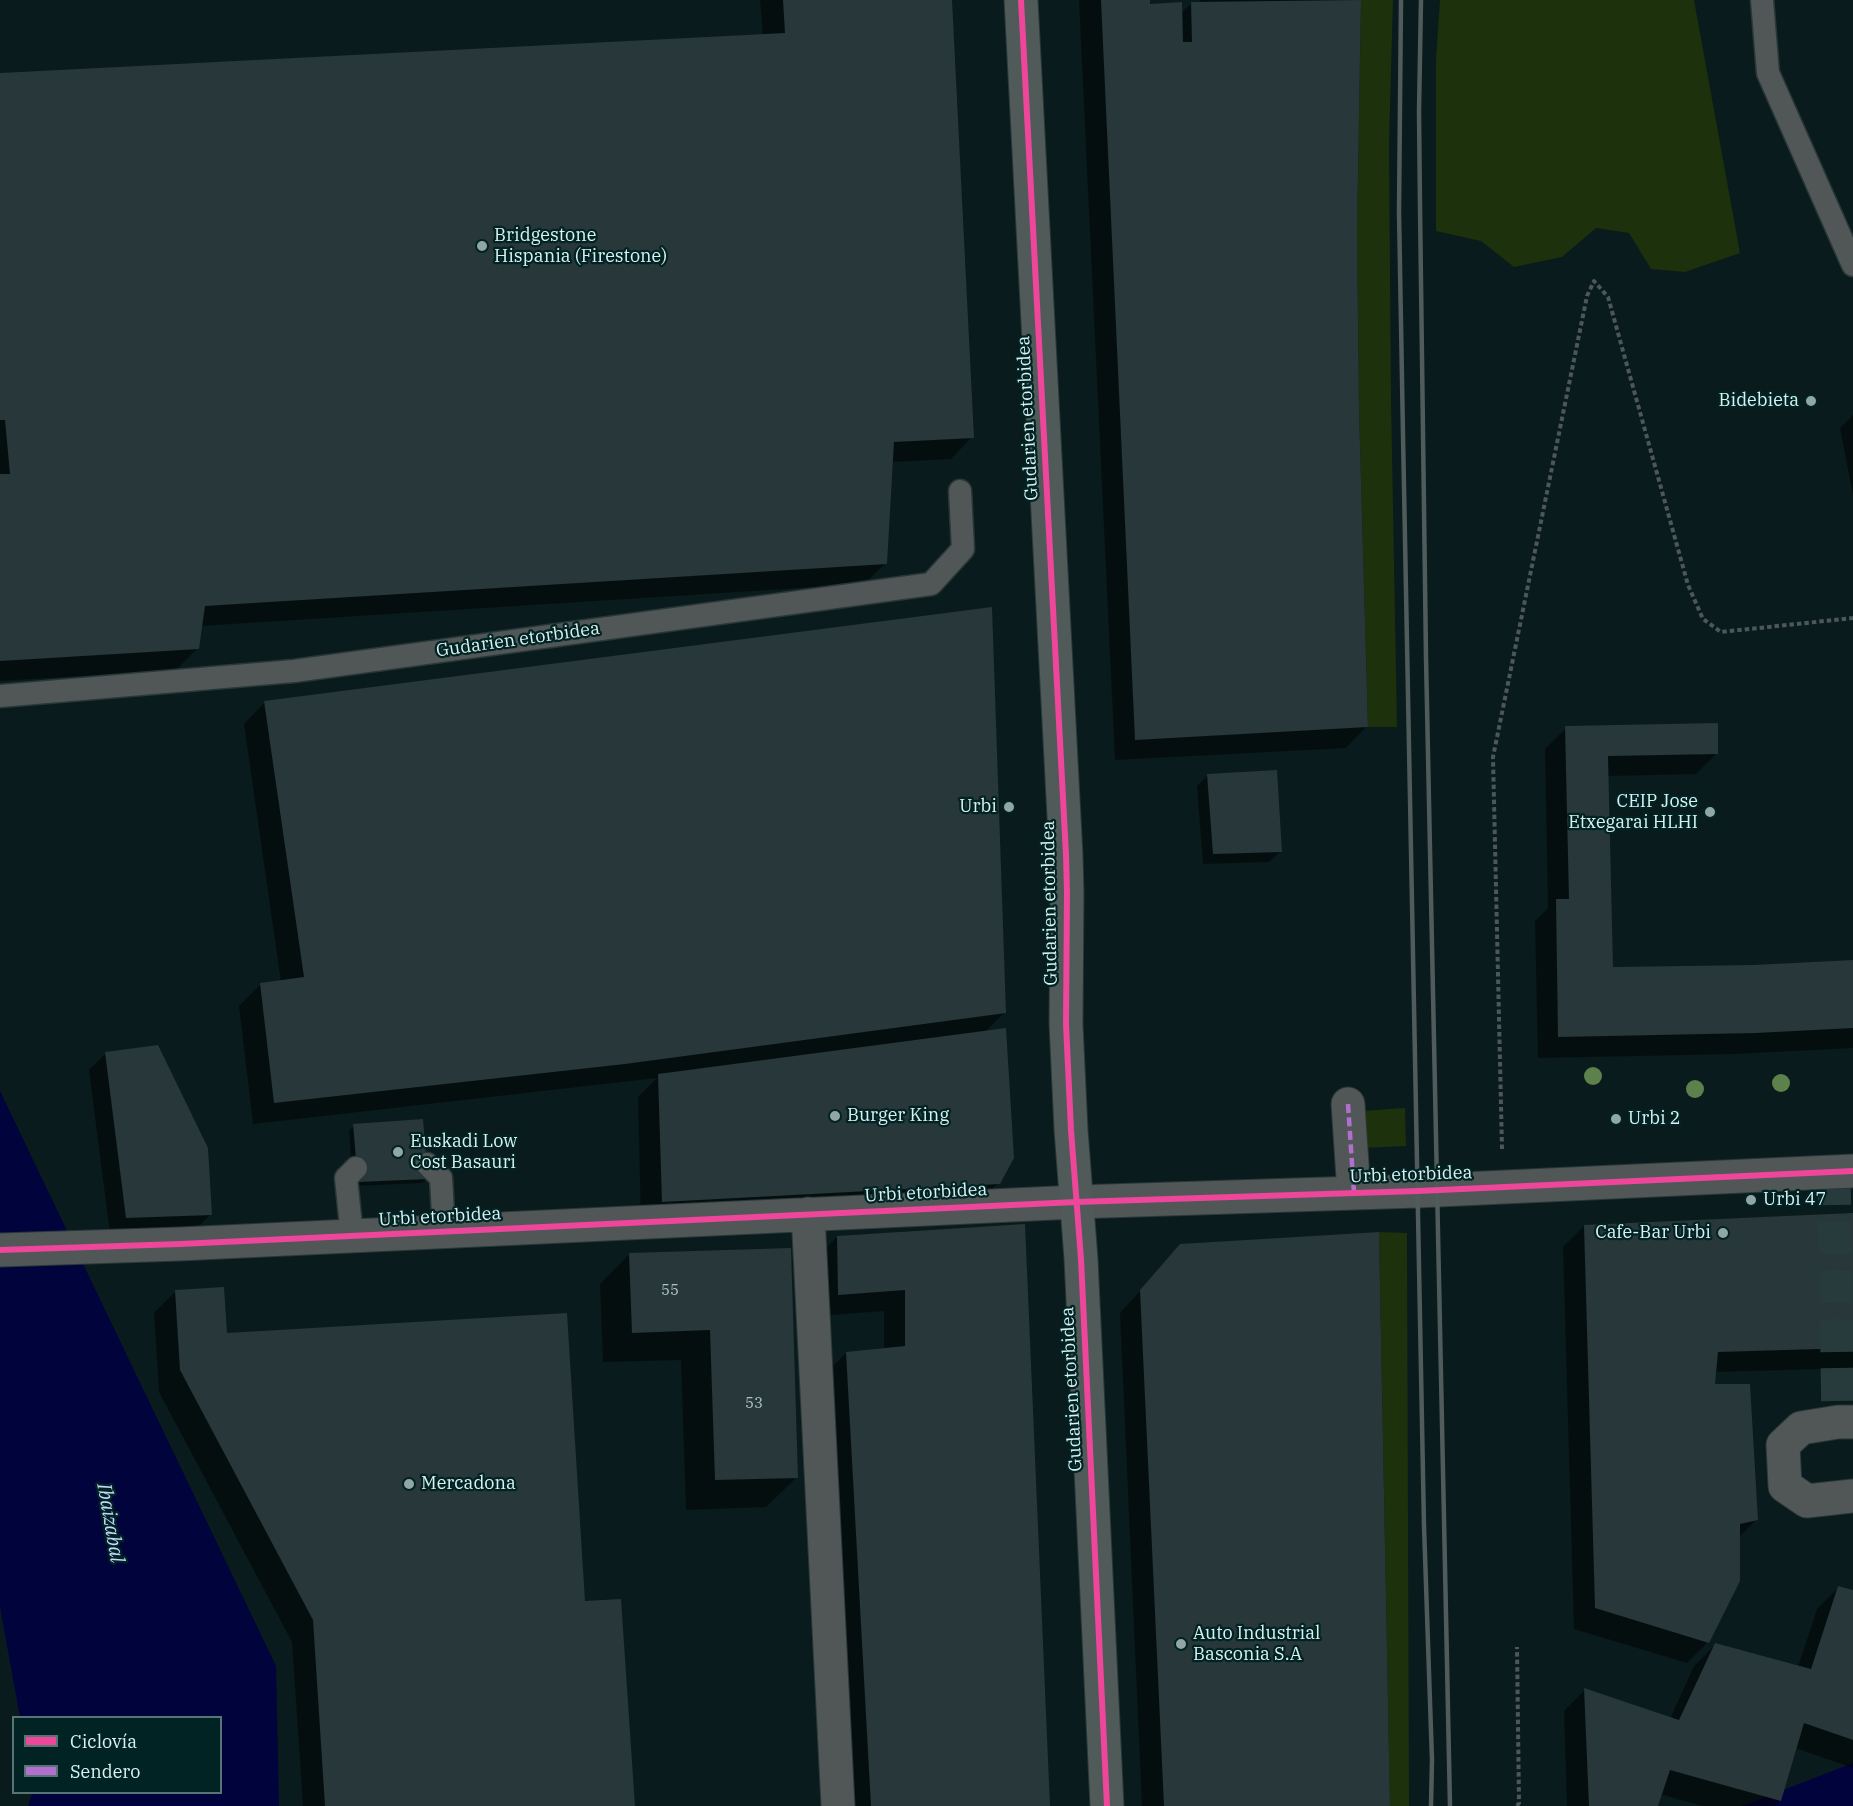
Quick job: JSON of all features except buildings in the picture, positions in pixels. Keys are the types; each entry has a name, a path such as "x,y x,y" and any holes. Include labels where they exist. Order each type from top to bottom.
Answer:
{"street":[{"name":"Gudarien etorbidea","path":"1021,0 1067,884 1066,1024 1076,1202 1082,1259 1107,1806"},
{"path":"1348,1104 1354,1193"},
{"name":"Urbi etorbidea","path":"0,1250 1076,1202 1354,1193 1853,1171"},
{"path":"808,1214 838,1806"},
{"path":"1853,1422 1802,1428 1783,1445 1785,1486 1808,1501 1853,1496"}],"lane":[{"path":"1762,0 1768,73 1853,265"},
{"name":"Gudarien etorbidea","path":"0,696 294,671 931,584 963,549 960,491"},
{"path":"427,1164 441,1178 444,1231"},
{"path":"352,1236 346,1179 356,1168"}],"path":[{"path":"1502,1156 1493,757 1587,296 1594,281 1608,297 1688,585 1703,619 1721,632 1853,618"},
{"path":"1517,1647 1519,1803 1517,1806"}],"green space":[{"path":"1361,0 1393,0 1389,142 1397,727 1368,727 1359,409 1357,232"},
{"path":"1440,0 1694,0 1740,253 1685,272 1651,269 1629,233 1596,228 1562,257 1514,267 1481,241 1436,231 1436,60"},
{"path":"1405,1108 1406,1146 1363,1148 1361,1111"},
{"path":"1379,1232 1407,1233 1409,1806 1390,1806"}],"water":[{"name":"Ibaizabal","path":"0,1091 276,1666 279,1806 28,1806 32,1794 222,1794 222,1716 20,1716 0,1607"},
{"path":"1853,1763 1853,1806 1742,1806"}],"tunnel":[{"path":"1834,1172 1838,1422"}],"railway":[{"path":"1401,0 1399,212 1424,1526 1432,1760 1431,1806"},
{"path":"1421,0 1419,111 1426,658 1450,1806"}],"marked path":[{"path":"1348,1104 1354,1193"}],"cycle path":[{"path":"1021,0 1066,855 1066,1024 1081,1259 1107,1806"},
{"path":"0,1250 180,1244 1076,1202 1418,1191 1853,1171"}],"place":[{"name":"Bridgestone Hispania (Firestone)","path":"482,246"},
{"name":"Bidebieta","path":"1811,401"},
{"name":"Urbi","path":"1009,807"},
{"name":"CEIP Jose Etxegarai HLHI","path":"1710,812"},
{"name":"Burger King","path":"835,1116"},
{"name":"Urbi 2","path":"1616,1119"},
{"name":"Euskadi Low Cost Basauri","path":"398,1152"},
{"name":"Urbi 47","path":"1751,1200"},
{"name":"Cafe-Bar Urbi","path":"1723,1233"},
{"name":"Mercadona","path":"409,1484"},
{"name":"Auto Industrial Basconia S.A","path":"1181,1644"}]}
